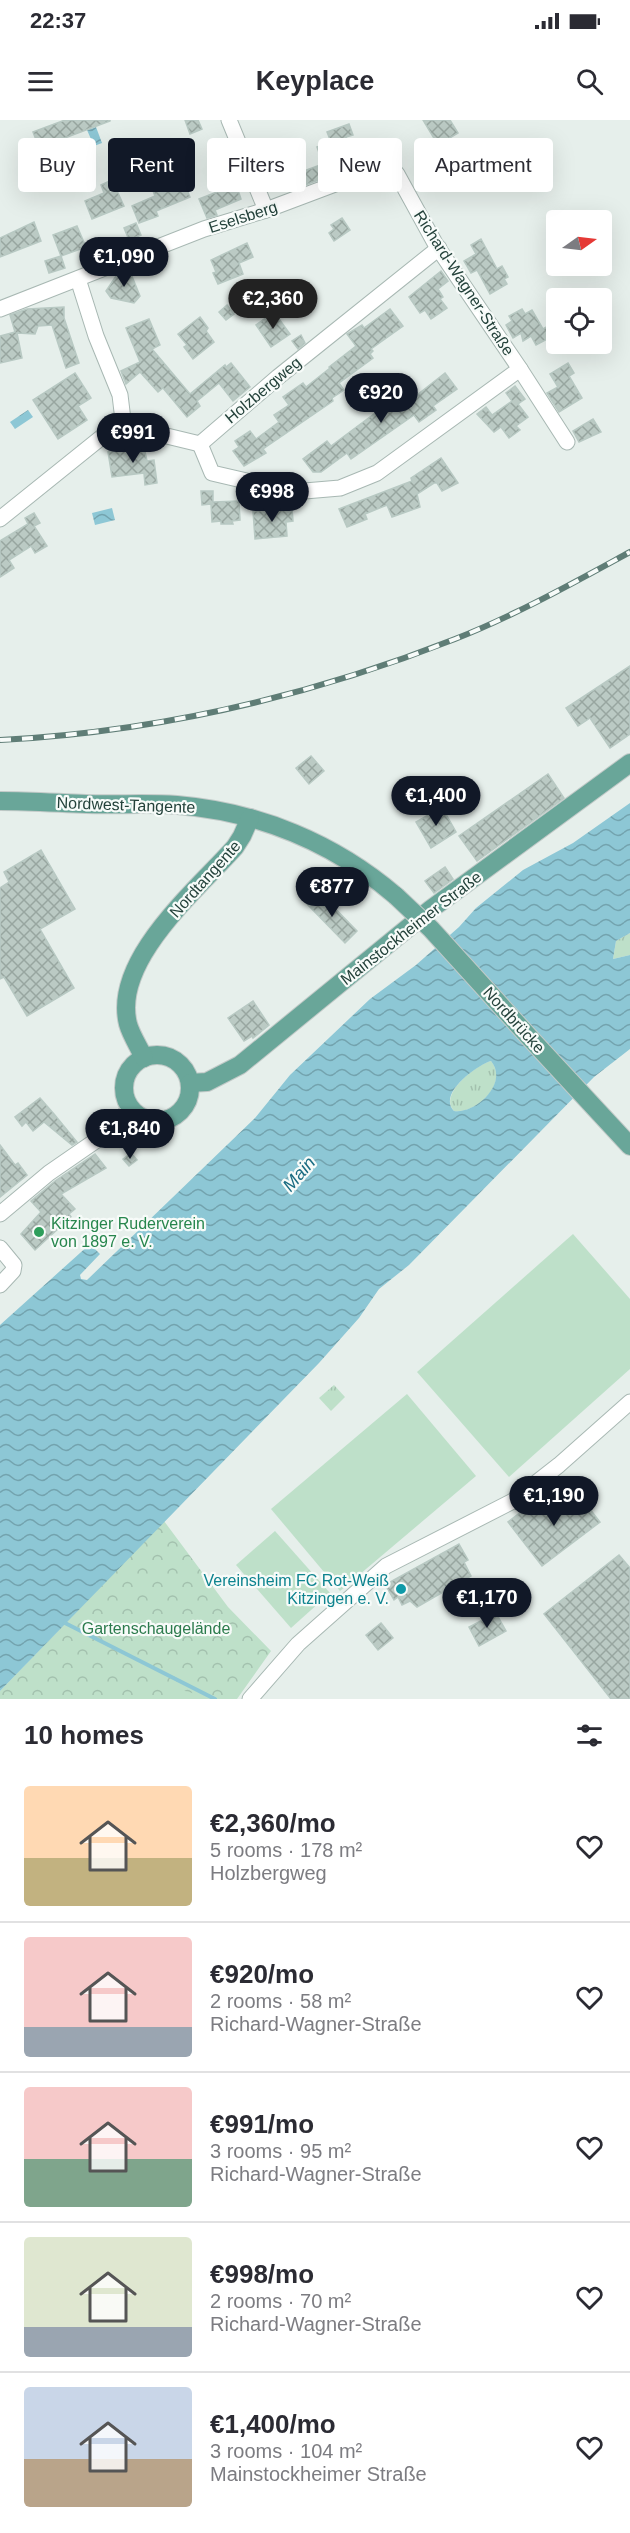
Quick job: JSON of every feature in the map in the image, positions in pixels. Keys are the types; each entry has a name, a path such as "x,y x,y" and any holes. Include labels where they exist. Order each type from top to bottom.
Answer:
{"main road":[{"name":"Mainstockheimer Straße","path":"190,1083 207,1082 240,1065 431,909 630,763"},
{"name":"Nordwest-Tangente","path":"0,801 178,805 250,818"},
{"name":"Nordbrücke","path":"250,818 302,836 333,850 367,871 396,896 443,942 630,1146"},
{"name":"Nordtangente","path":"144,1058 128,1024 128,994 136,964 166,922 235,847 250,818"},
{"path":"158,1055 172,1059 183,1068 190,1083 185,1106 168,1119 146,1120 130,1108 125,1096 125,1080 132,1066 144,1058 158,1055"}],"street":[{"path":"229,120 266,210"},
{"name":"Richard-Wagner-Straße","path":"402,183 439,248 567,442"},
{"name":"Eselsberg","path":"0,309 204,229 266,210 318,190"},
{"name":"Holzbergweg","path":"200,444 278,377 439,248"},
{"path":"78,279 96,336 120,395 123,420"},
{"name":"Richard-Wagner-Straße","path":"200,444 212,473 293,492 340,488 377,473 520,369"},
{"path":"123,420 142,430 200,444"},
{"path":"0,519 123,420"},
{"path":"0,1214 49,1173 104,1135 130,1108"},
{"path":"0,1248 13,1262 14,1268 0,1285"},
{"path":"250,1699 298,1644 386,1566 513,1501 559,1465 630,1402"}],"green space":[{"path":"630,933 630,955 613,959 616,941"},
{"path":"491,1061 496,1070 496,1079 488,1095 472,1108 454,1111 450,1104 455,1089 468,1074"},
{"path":"573,1234 630,1299 630,1369 509,1477 417,1372"},
{"path":"334,1385 345,1397 331,1411 319,1398"},
{"path":"407,1394 476,1476 340,1591 271,1509"},
{"name":"Gartenschaugelände","path":"164,1521 228,1607 271,1651 237,1699 0,1699 0,1691"},
{"path":"275,1531 330,1593 291,1628 236,1565"},
{"path":"178,1689 199,1695 203,1699 164,1699 173,1696"}],"water":[{"path":"96,127 102,143 96,145 96,138 90,138 87,130"},
{"path":"28,410 33,417 15,429 10,422"},
{"path":"112,508 115,520 95,525 92,513"},
{"name":"Main","path":"630,803 630,933 616,941 613,959 630,955 630,1049 594,1077 409,1265 379,1289 359,1318 319,1363 0,1691 0,1325 90,1244 100,1254 80,1275 81,1279 87,1280 255,1118 290,1075 370,999 416,965 459,927 476,908 523,870 573,843","holes":["491,1061 496,1079 487,1095 472,1108 454,1111 450,1104 451,1097 461,1081 477,1068"]}],"building":[{"path":"65,120 110,120 65,138 35,138 33,132"},
{"path":"185,120 198,120 202,129 190,134"},
{"path":"423,120 450,120 458,133 450,138 434,138"},
{"path":"349,124 353,135 346,138 329,138 327,132"},
{"path":"318,166 318,180 306,185 306,170"},
{"path":"108,182 108,192 118,192 124,206 92,219 85,201 104,193 101,185"},
{"path":"153,192 188,192 190,197 156,211 158,216 139,223 132,206 155,196"},
{"path":"217,192 239,192 241,199 215,210 217,215 207,218 199,199"},
{"path":"342,218 350,230 334,241 329,233 334,229 331,225"},
{"path":"34,222 41,241 0,257 0,238"},
{"path":"136,223 141,235 129,240 124,228"},
{"path":"77,226 86,247 61,256 53,235"},
{"path":"481,239 497,269 502,266 508,277 504,279 507,284 490,294 477,270 471,273 464,261 476,254 471,245"},
{"path":"247,243 253,257 239,263 243,274 218,284 211,260"},
{"path":"61,256 65,268 49,273 45,261"},
{"path":"129,269 140,296 134,303 111,298 106,291 118,273"},
{"path":"441,271 448,281 438,289 443,297 440,299 447,308 431,319 425,310 420,313 409,297"},
{"path":"227,305 234,314 226,320 219,312"},
{"path":"64,307 64,318 79,363 66,368 52,325 38,326 35,334 17,333 22,358 0,363 0,336 15,332 10,315 27,309"},
{"path":"390,309 403,326 371,349 373,351 370,354 373,358 339,383 344,390 332,398 333,401 263,449 266,453 244,466 233,451 239,447 235,441 250,431 256,439 279,422 274,415 289,405 283,397 303,383 306,387 356,346 347,334 362,325 364,328"},
{"path":"522,309 525,314 532,310 543,329 546,327 546,340 536,345 531,336 523,341 521,333 513,338 506,325 512,321 509,316"},
{"path":"274,312 290,334 271,347 256,325"},
{"path":"200,317 214,342 193,359 184,347 187,345 178,334"},
{"path":"149,319 160,345 152,349 190,394 225,365 226,367 231,363 250,387 233,401 219,383 197,401 200,406 187,417 163,388 158,392 140,372 126,384 121,371 140,362 126,328"},
{"path":"301,335 305,343 298,349 292,341"},
{"path":"568,363 574,373 569,376 582,398 559,412 547,393 558,387 550,374"},
{"path":"75,373 91,398 78,406 87,420 58,439 33,400"},
{"path":"445,373 457,389 433,406 436,410 419,422 414,415 351,459 347,453 321,472 313,472 303,459 327,441 331,446 402,393 408,402"},
{"path":"515,386 525,399 518,404 528,417 516,426 520,430 509,438 501,427 494,432 477,414 486,407 492,415 512,401 506,393"},
{"path":"593,419 601,432 579,442 573,431"},
{"path":"144,447 147,461 154,460 157,483 145,485 144,473 112,477 108,452"},
{"path":"441,458 458,483 442,491 437,483 434,483 417,494 420,507 392,517 387,505 365,514 367,519 347,527 339,509 412,481 411,478"},
{"path":"201,491 213,491 213,502 239,501 240,520 232,521 233,524 221,524 221,521 212,522 211,504 202,505"},
{"path":"292,508 293,521 286,522 287,536 255,539 253,511"},
{"path":"34,513 40,523 34,526 47,546 35,553 31,546 9,560 14,568 0,577 0,541 28,524 25,518"},
{"path":"630,666 630,734 610,748 590,718 578,726 566,708"},
{"path":"311,756 324,771 309,784 296,768"},
{"path":"548,774 564,798 477,861 459,836"},
{"path":"442,807 456,832 431,848 416,822"},
{"path":"41,850 75,909 40,929 74,988 27,1016 4,977 0,979 0,888 9,882 4,872"},
{"path":"445,867 453,879 434,893 425,881"},
{"path":"319,892 357,931 345,943 307,904"},
{"path":"253,1001 269,1025 253,1038 252,1036 244,1041 228,1018"},
{"path":"40,1098 77,1142 72,1145 44,1122 33,1131 26,1122 22,1126 15,1117"},
{"path":"0,1145 15,1165 18,1163 27,1175 0,1197"},
{"path":"131,1153 137,1160 129,1166 123,1159"},
{"path":"95,1154 106,1168 61,1194 75,1209 69,1214 71,1217 35,1250 21,1234 41,1212 31,1201 55,1181"},
{"path":"576,1491 600,1522 542,1566 508,1522 535,1501 545,1514"},
{"path":"459,1544 468,1560 464,1562 471,1576 417,1607 410,1601 402,1605 398,1597 394,1600 386,1586 391,1584 390,1582"},
{"path":"619,1555 630,1568 630,1699 611,1699 544,1614"},
{"path":"496,1613 506,1631 479,1646 469,1627"},
{"path":"381,1623 393,1638 378,1650 366,1635"}],"waterway":[{"path":"65,1623 215,1699"}],"railway":[{"path":"0,740 58,736 174,720 232,708 345,678 478,630 630,552"}],"place":[{"name":"Kitzinger Ruderverein von 1897 e. V.","path":"39,1232"},
{"name":"Vereinsheim FC Rot-Weiß Kitzingen e. V.","path":"401,1589"}]}
